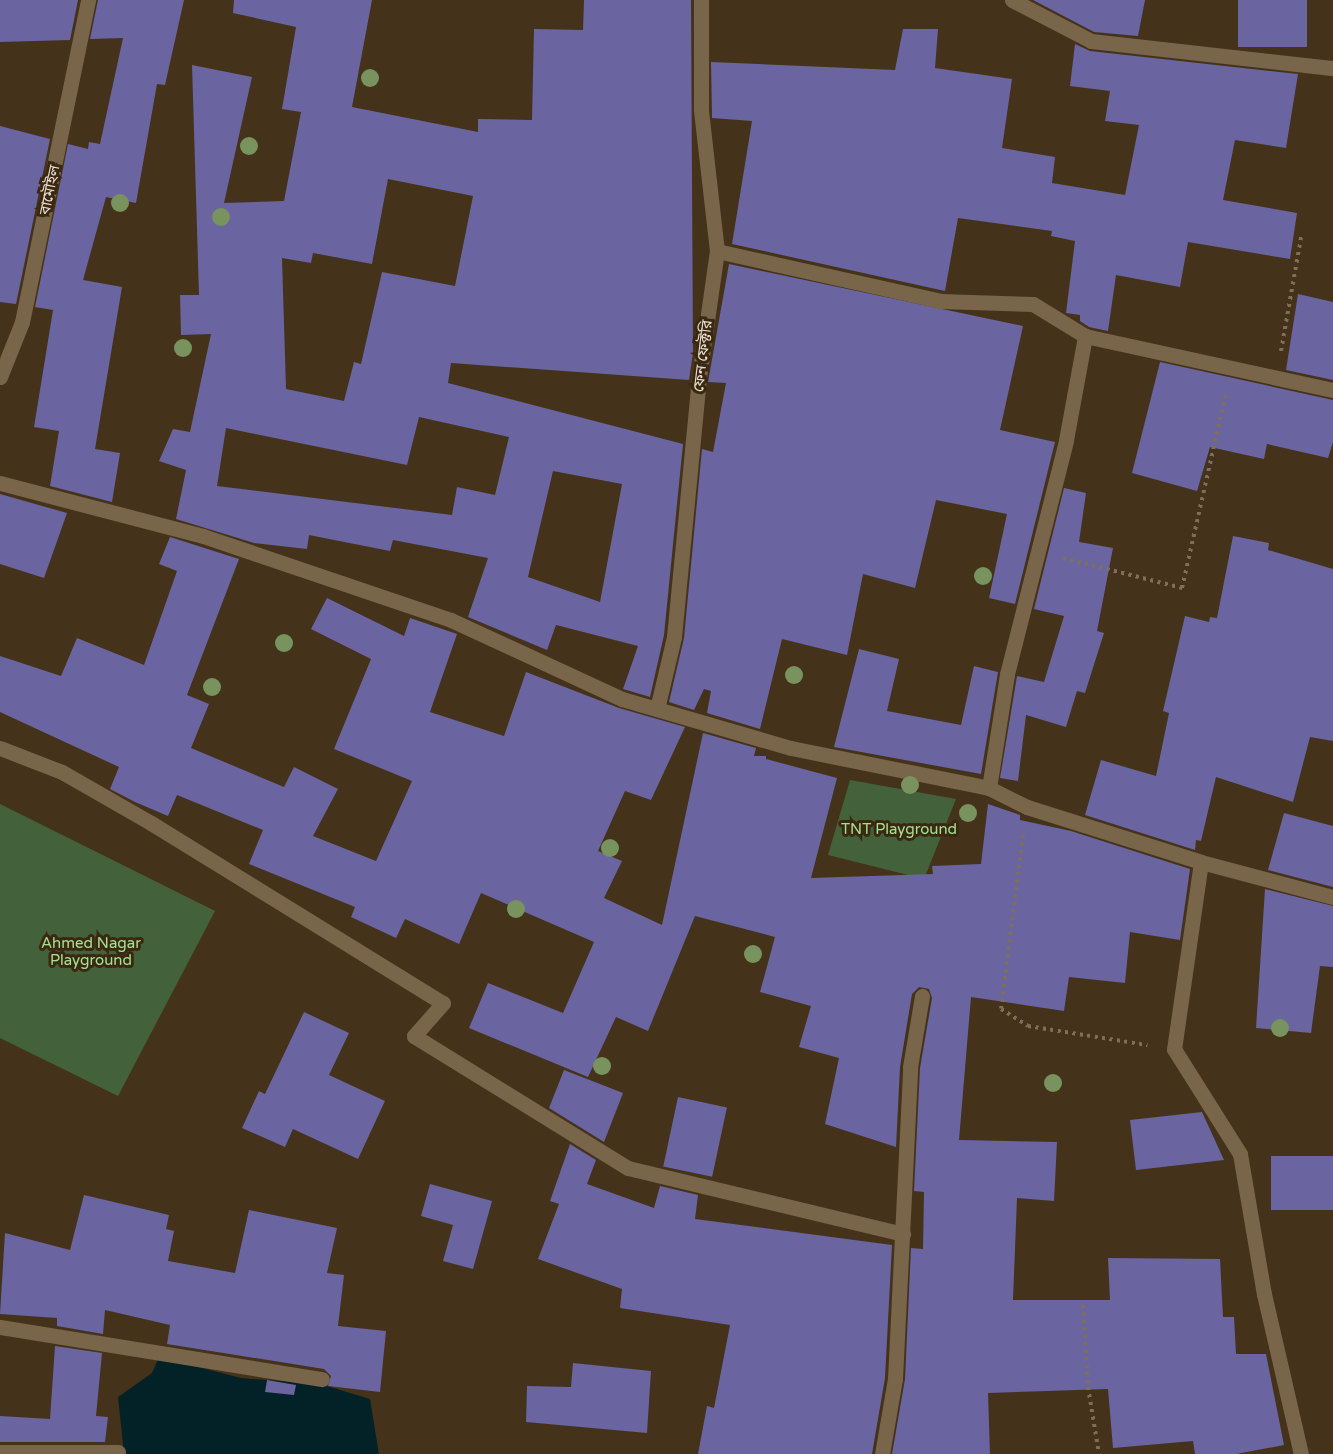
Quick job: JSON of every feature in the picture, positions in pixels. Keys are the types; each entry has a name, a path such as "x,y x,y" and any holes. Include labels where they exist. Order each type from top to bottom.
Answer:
{"street":[{"name":"বামৌইল","path":"0,377 22,322 88,0"},
{"name":"ফেন ফেক্টরি","path":"657,709 674,637 699,377 717,251 700,110 700,0"},
{"path":"1012,0 1091,41 1333,68"},
{"path":"717,251 941,301 1033,304 1085,336 1333,390"},
{"path":"989,788 1007,674 1066,440 1085,336"},
{"path":"0,483 203,537 451,620 622,699 792,748 989,788 1027,807 1201,862 1333,897"},
{"path":"0,748 62,772 151,823 443,1003 414,1036 628,1168 903,1234"},
{"path":"1201,862 1174,1049 1240,1154 1264,1294 1301,1454"},
{"path":"882,1454 896,1379 910,1067 922,996"},
{"path":"0,1327 322,1379"},
{"path":"0,1452 118,1452"}],"path":[{"path":"1276,378 1300,237"},
{"path":"1039,553 1182,588 1232,368"},
{"path":"1027,807 1000,1009 1028,1026 1174,1049"},
{"path":"1083,1305 1088,1388 1099,1454"}],"green space":[{"name":"TNT Playground","path":"850,780 956,799 924,879 828,855"},
{"name":"Ahmed Nagar Playground","path":"0,804 215,911 118,1096 0,1038"}],"water":[{"path":"159,1357 241,1378 320,1384 370,1399 379,1454 124,1454 118,1397 152,1373"}],"building":[{"path":"0,0 78,0 70,40 0,42"},
{"path":"98,0 184,0 165,85 157,84 136,203 106,197 83,280 122,287 95,449 120,453 112,502 50,486 59,431 34,427 53,310 35,307 68,144 88,149 89,142 100,144 123,38 90,39"},
{"path":"234,0 372,0 352,107 478,132 478,119 532,120 534,29 583,30 584,0 691,0 693,353 689,380 451,363 448,383 683,444 664,635 650,697 623,689 638,646 556,625 547,650 468,617 488,558 393,540 390,551 309,535 307,549 254,543 176,519 186,470 159,461 173,429 190,432 211,334 181,335 180,295 199,295 192,65 252,77 224,203 284,201 301,112 282,109 296,27 233,13","holes":["388,179 473,196 455,286 382,272 361,364 354,362 344,401 286,389 282,258 311,263 313,253 372,264","419,417 509,437 495,495 457,487 452,515 217,486 226,428 407,465","553,471 622,484 600,602 528,577"]},
{"path":"1033,0 1145,0 1138,36 1094,32"},
{"path":"1238,0 1307,0 1307,47 1238,47"},
{"path":"903,29 938,29 935,68 1012,79 1002,148 1055,157 1052,183 1125,195 1139,125 1105,121 1110,91 1070,86 1075,44 1090,51 1298,74 1286,148 1235,140 1223,200 1297,213 1290,259 1188,242 1180,287 1116,275 1108,331 1089,327 1080,321 1080,315 1066,313 1075,241 1051,236 1052,231 958,218 945,291 732,244 752,121 712,118 711,62 895,70"},
{"path":"0,126 50,139 16,304 0,302"},
{"path":"729,264 1023,326 1000,430 1055,442 1015,604 989,598 1007,514 936,500 915,588 863,574 847,655 782,639 760,729 707,713 711,691 704,689 694,710 669,702 684,638 702,449 713,452 726,383 708,382"},
{"path":"1298,294 1333,302 1333,380 1286,370"},
{"path":"1160,362 1333,400 1333,442 1328,458 1267,444 1264,459 1210,447 1197,491 1132,473"},
{"path":"1064,488 1086,493 1079,542 1113,548 1097,631 1104,633 1085,693 1077,691 1066,727 1026,715 1018,781 1000,778 1017,676 1044,682 1064,616 1034,609"},
{"path":"0,494 67,513 44,578 0,564"},
{"path":"1233,536 1269,543 1268,550 1333,569 1333,741 1310,737 1293,802 1216,777 1201,841 1196,840 1195,850 1085,815 1101,760 1156,776 1169,713 1163,711 1185,616 1209,622 1210,617 1217,618"},
{"path":"170,537 239,559 187,695 209,704 191,748 284,787 294,767 338,789 313,836 376,861 412,781 334,749 371,659 311,629 327,598 404,636 410,618 457,634 430,712 504,736 526,672 619,708 685,727 651,800 625,791 598,851 622,861 604,898 662,925 703,733 756,748 754,756 766,756 766,759 837,778 811,878 933,874 932,866 981,864 988,804 1020,815 1020,820 1071,831 1190,869 1180,940 1130,932 1125,983 1069,977 1064,1011 971,997 959,1140 1057,1142 1054,1201 1017,1198 1013,1300 1110,1300 1108,1258 1220,1259 1223,1317 1234,1317 1236,1354 1266,1354 1284,1445 1236,1454 1195,1454 1193,1441 1113,1448 1108,1389 988,1393 990,1454 892,1454 905,1379 911,1248 923,1249 924,1192 914,1191 920,1068 932,998 929,989 919,987 912,994 900,1067 896,1147 825,1124 839,1058 799,1047 811,1006 760,992 775,937 695,916 648,1031 616,1017 588,1077 469,1028 488,983 563,1013 594,942 481,893 459,944 405,919 396,938 351,917 355,907 249,864 263,830 177,795 168,816 135,802 110,789 119,767 0,712 0,656 61,676 77,638 144,665 177,571 159,564"},
{"path":"859,649 899,659 887,711 961,725 974,666 998,672 981,774 834,747"},
{"path":"1284,813 1333,826 1333,887 1268,870"},
{"path":"1265,889 1333,906 1333,967 1320,966 1311,1033 1256,1028"},
{"path":"304,1012 349,1033 329,1075 385,1101 358,1159 293,1129 285,1147 242,1128 259,1091 265,1094"},
{"path":"564,1070 623,1093 604,1142 549,1108"},
{"path":"678,1097 727,1107 712,1177 663,1166"},
{"path":"1202,1112 1224,1160 1136,1170 1130,1120"},
{"path":"570,1144 596,1160 587,1184 654,1208 660,1186 698,1195 695,1219 892,1245 885,1378 872,1454 698,1454 707,1406 714,1408 730,1325 620,1308 622,1289 538,1259 559,1204 550,1201"},
{"path":"1271,1156 1333,1156 1333,1210 1271,1210"},
{"path":"430,1184 492,1201 473,1269 443,1261 453,1225 421,1216"},
{"path":"84,1195 169,1215 166,1229 174,1231 168,1261 235,1273 249,1210 337,1228 327,1273 344,1275 338,1326 386,1331 380,1392 328,1386 331,1376 324,1369 167,1344 170,1325 105,1310 103,1334 57,1326 57,1318 0,1314 5,1233 70,1250"},
{"path":"55,1346 102,1353 96,1416 108,1417 105,1442 0,1442 0,1416 50,1419"},
{"path":"573,1363 651,1371 647,1433 526,1422 527,1386 571,1387"},
{"path":"267,1380 296,1385 294,1395 265,1392"}]}
